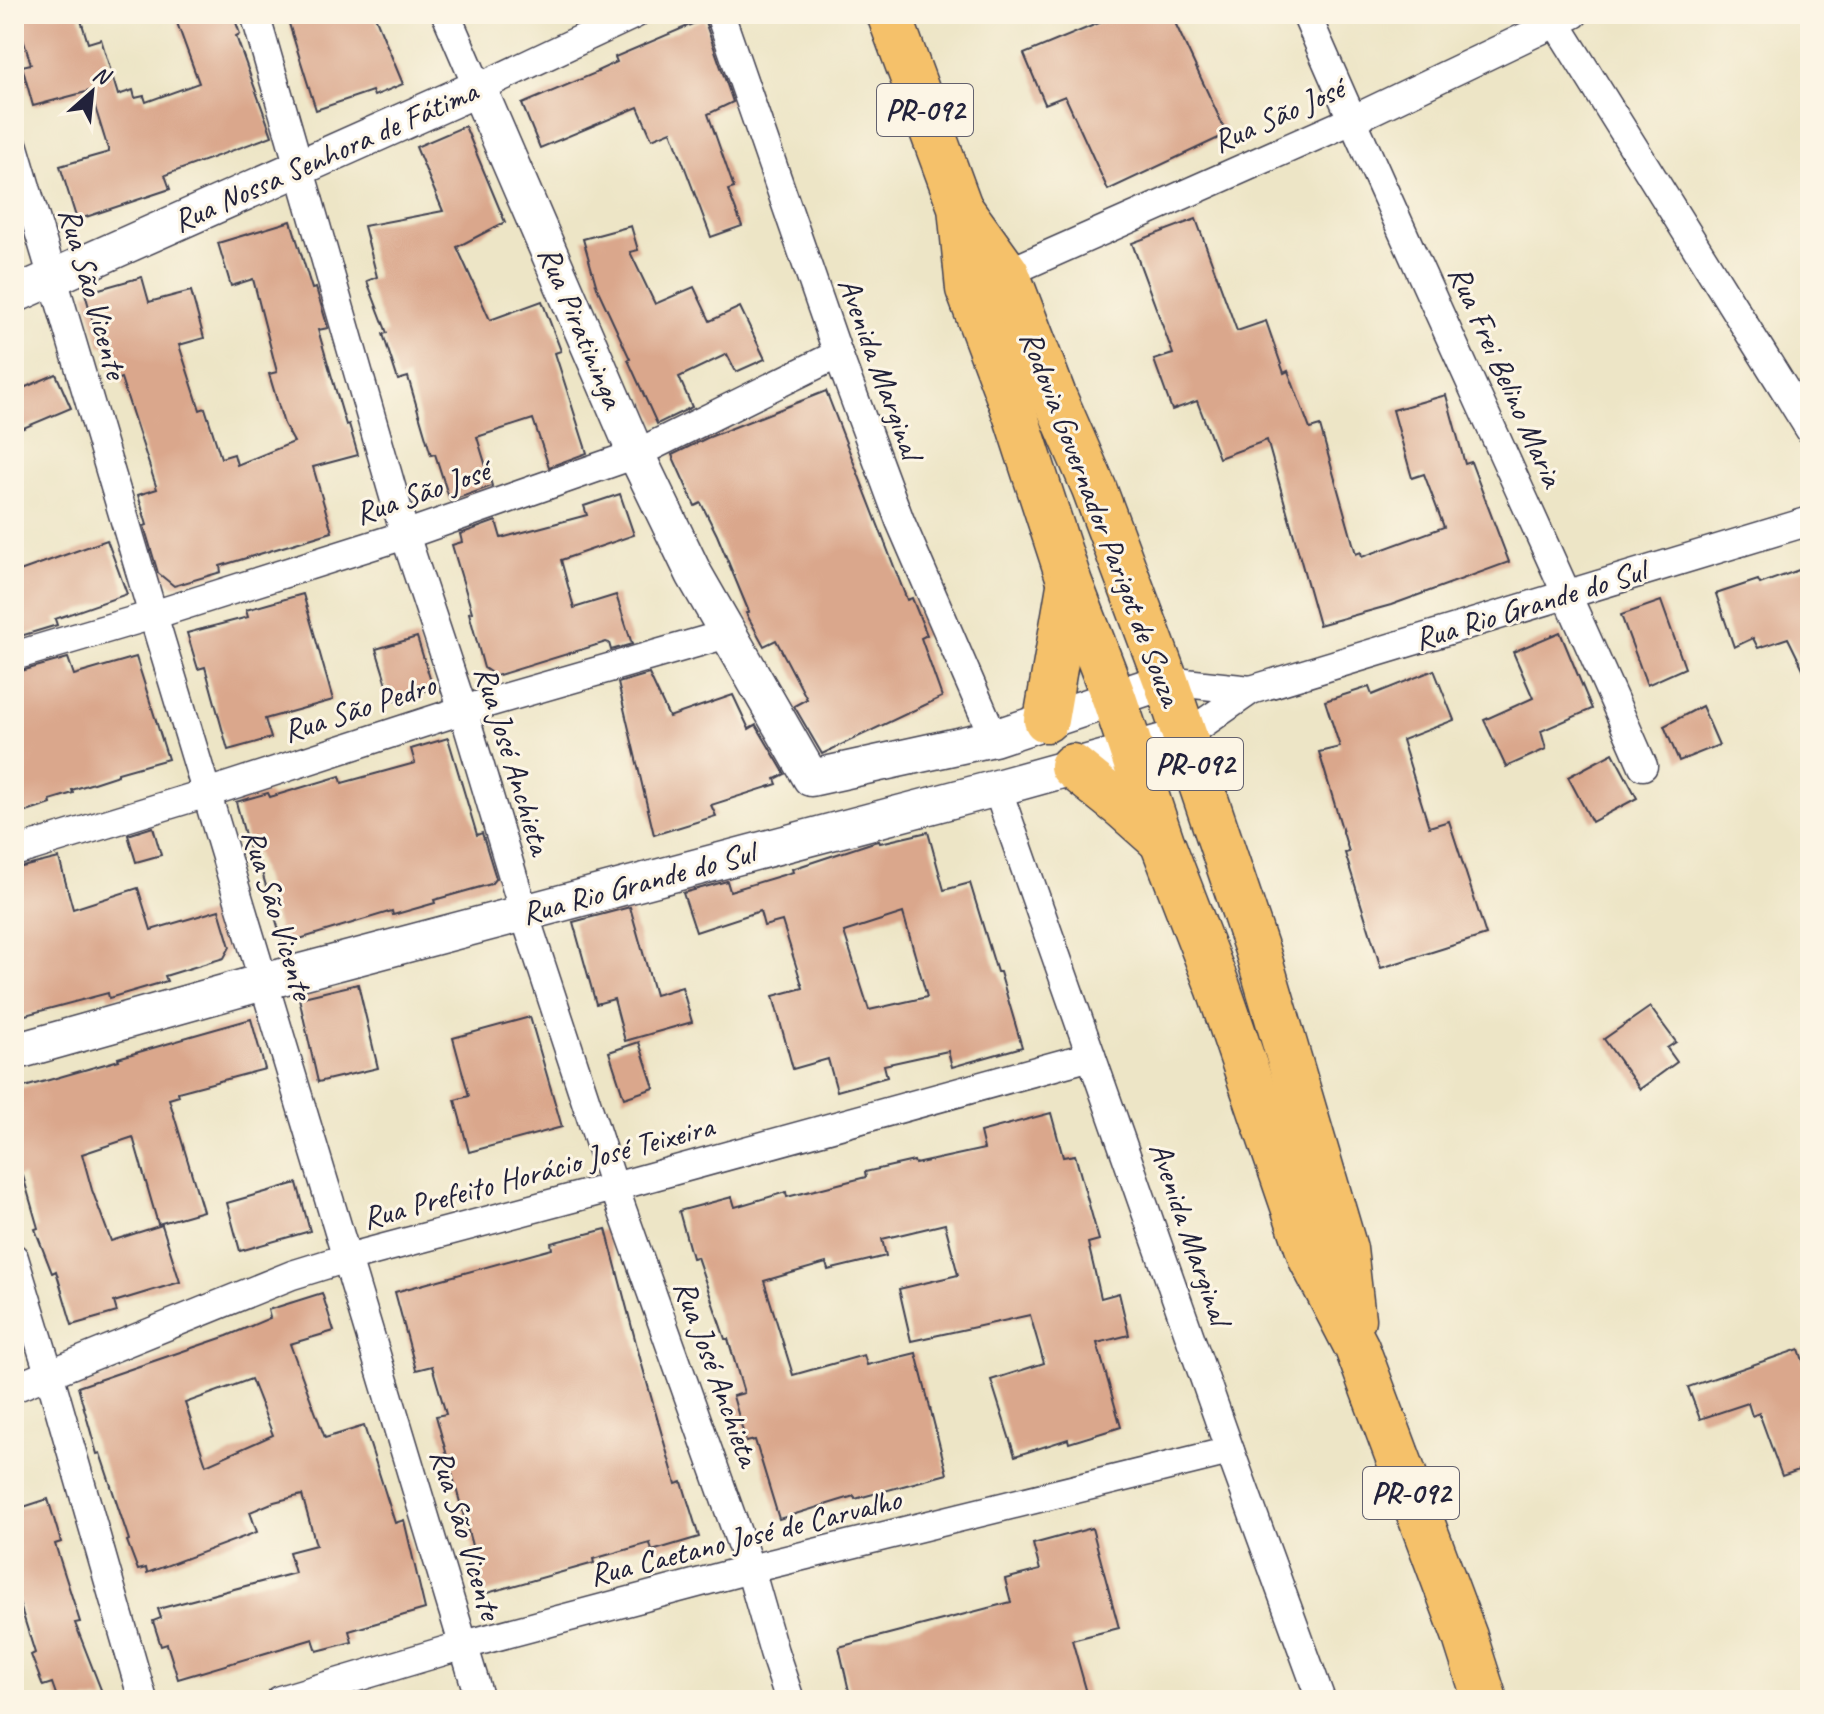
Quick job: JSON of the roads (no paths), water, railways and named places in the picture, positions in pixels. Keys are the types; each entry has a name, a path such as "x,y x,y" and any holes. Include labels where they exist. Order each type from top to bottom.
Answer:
{"main road":[{"name":"Rodovia Governador Parigot de Souza","path":"889,14 960,207 968,289 1016,417 1070,583 1114,698 1162,842 1218,987 1311,1259 1357,1348 1465,1637 1481,1698"},
{"name":"Rodovia Governador Parigot de Souza","path":"960,207 1007,273 1054,396 1094,488 1166,681 1258,953 1345,1249 1357,1348"},
{"path":"1046,720 1070,583"},
{"path":"1072,766 1162,842"}],"street":[{"name":"Rua José Anchieta","path":"255,14 405,535 463,710 524,913 614,1187 750,1569 790,1700"},
{"name":"Rua Piratininga","path":"446,14 636,454 694,574 811,778 994,738"},
{"name":"Rua Nossa Senhora de Fátima","path":"14,295 478,88 635,14"},
{"name":"Avenida Marginal","path":"720,14 838,354 900,521 994,738"},
{"name":"Rua Frei Belino Maria","path":"1306,14 1643,766"},
{"name":"Rua São José","path":"1007,273 1352,120 1565,18"},
{"path":"1565,18 1810,430"},
{"name":"Rua São Vicente","path":"14,147 480,1700"},
{"name":"Rua São José","path":"14,656 405,535 636,454 838,354"},
{"name":"Rua Rio Grande do Sul","path":"14,1052 263,982 1131,752 1185,736 1251,690 1810,521"},
{"name":"Rua São Pedro","path":"14,852 463,710 727,634"},
{"path":"994,738 1166,681"},
{"name":"Rua Rio Grande do Sul","path":"1166,681 1251,690"},
{"name":"Avenida Marginal","path":"997,788 1321,1700"},
{"name":"Rua Prefeito Horácio José Teixeira","path":"14,1388 292,1275 347,1258 1091,1056"},
{"path":"14,1258 143,1700"},
{"name":"Rua Caetano José de Carvalho","path":"280,1700 464,1645 750,1569 1230,1451"}]}
